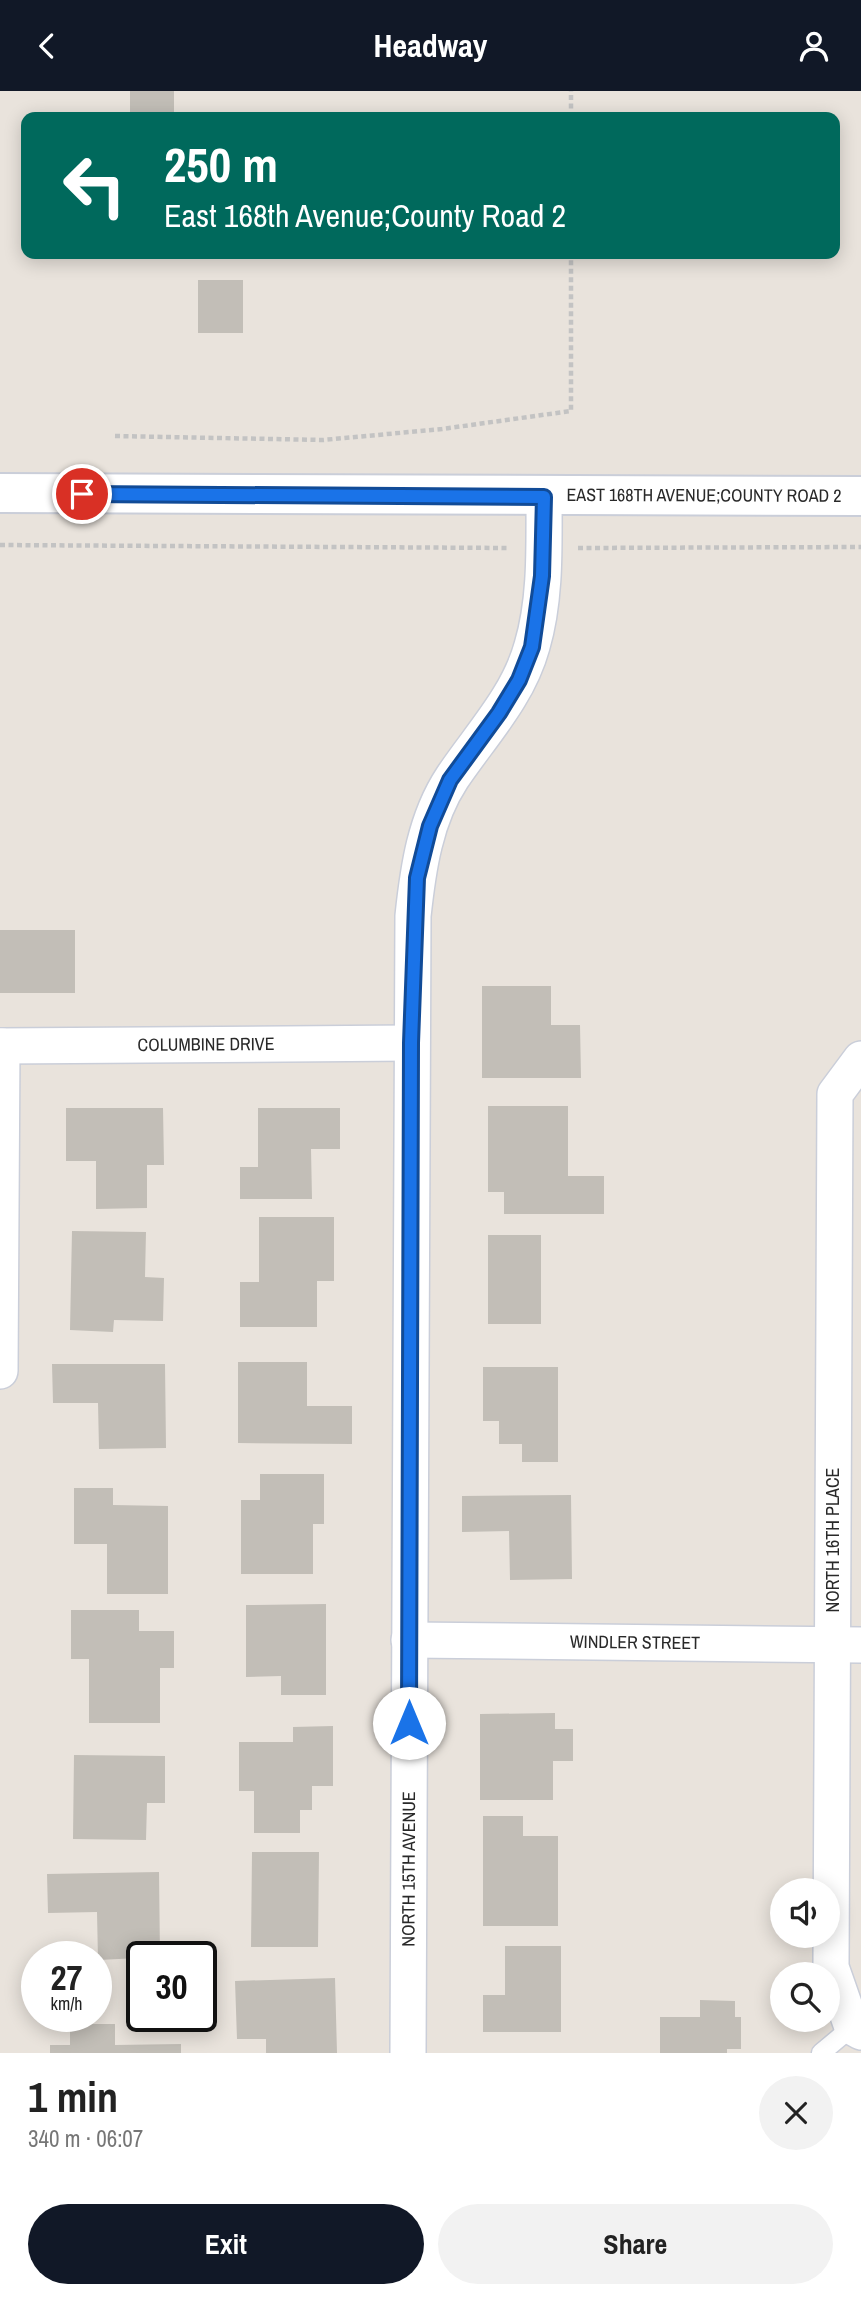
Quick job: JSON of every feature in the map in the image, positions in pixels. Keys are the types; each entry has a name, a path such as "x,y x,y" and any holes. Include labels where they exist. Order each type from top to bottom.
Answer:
{"main road":[{"name":"EAST 168TH AVENUE;COUNTY ROAD 2","path":"0,493 544,497 861,496"}],"street":[{"name":"NORTH 15TH AVENUE","path":"408,2053 411,1043 417,878 425,842 450,780 499,713 519,680 532,647 540,609 544,497"},
{"name":"COLUMBINE DRIVE","path":"1,1046 411,1043"},
{"path":"0,1371 1,1046"},
{"name":"NORTH 16TH PLACE","path":"856,2029 831,1967 847,1645 835,1094 861,1059"},
{"name":"WINDLER STREET","path":"409,1640 847,1645"}],"lane":[{"path":"821,2053 856,2029"}],"path":[{"path":"571,91 571,112"},
{"path":"115,436 323,440 442,429 571,411 571,259"},
{"path":"0,545 861,547"}],"building":[{"path":"130,91 174,91 174,112 130,112"},
{"path":"198,280 243,280 243,333 198,333"},
{"path":"0,930 75,930 75,993 0,993"},
{"path":"482,986 551,986 551,1025 580,1025 581,1078 482,1078"},
{"path":"488,1106 568,1106 568,1176 604,1176 604,1214 504,1214 504,1192 488,1192"},
{"path":"66,1108 163,1108 164,1165 147,1165 147,1208 96,1209 96,1161 66,1161"},
{"path":"258,1108 340,1108 340,1149 311,1149 312,1199 240,1199 240,1167 258,1167"},
{"path":"259,1217 334,1217 334,1281 317,1281 317,1327 240,1327 240,1282 259,1282"},
{"path":"72,1231 146,1232 145,1277 164,1278 163,1321 114,1320 113,1332 70,1330"},
{"path":"488,1235 541,1235 541,1324 488,1324"},
{"path":"238,1362 307,1362 307,1406 352,1406 352,1444 238,1443"},
{"path":"52,1364 165,1364 166,1448 99,1449 98,1403 53,1403"},
{"path":"483,1367 558,1367 558,1462 522,1462 522,1444 499,1444 499,1421 483,1421"},
{"path":"260,1474 324,1474 324,1524 313,1524 313,1574 241,1574 241,1500 260,1500"},
{"path":"74,1488 113,1488 113,1505 168,1506 168,1594 107,1594 107,1544 74,1544"},
{"path":"571,1495 572,1579 510,1580 509,1531 462,1532 462,1496"},
{"path":"326,1604 326,1695 281,1695 281,1676 246,1677 246,1605"},
{"path":"71,1610 139,1610 139,1631 174,1631 174,1668 160,1668 160,1723 89,1723 89,1659 71,1659"},
{"path":"555,1713 555,1729 573,1729 573,1761 553,1761 553,1800 480,1800 480,1714"},
{"path":"333,1726 333,1786 312,1786 312,1810 300,1810 300,1833 254,1833 254,1791 239,1791 239,1742 293,1742 293,1727"},
{"path":"74,1755 165,1756 165,1803 147,1803 146,1840 73,1839"},
{"path":"483,1816 523,1816 523,1836 558,1836 558,1926 483,1926"},
{"path":"252,1852 319,1852 318,1947 251,1947"},
{"path":"159,1872 160,1941 126,1941 126,1959 112,1959 112,1941 98,1941 97,1912 48,1913 47,1874"},
{"path":"505,1946 561,1946 561,2032 483,2032 483,1995 505,1995"},
{"path":"335,1978 337,2053 266,2053 266,2039 237,2039 235,1981"},
{"path":"700,2000 735,2001 735,2017 741,2017 741,2049 727,2049 727,2053 660,2053 660,2017 700,2017"},
{"path":"112,2024 115,2024 115,2045 181,2044 181,2053 50,2053 50,2045 70,2045 70,2032 112,2032"}],"route":[{"path":"82,494 544,497 540,609 532,647 519,680 499,713 450,780 430,826 417,878 411,1043 409,1723"}]}
